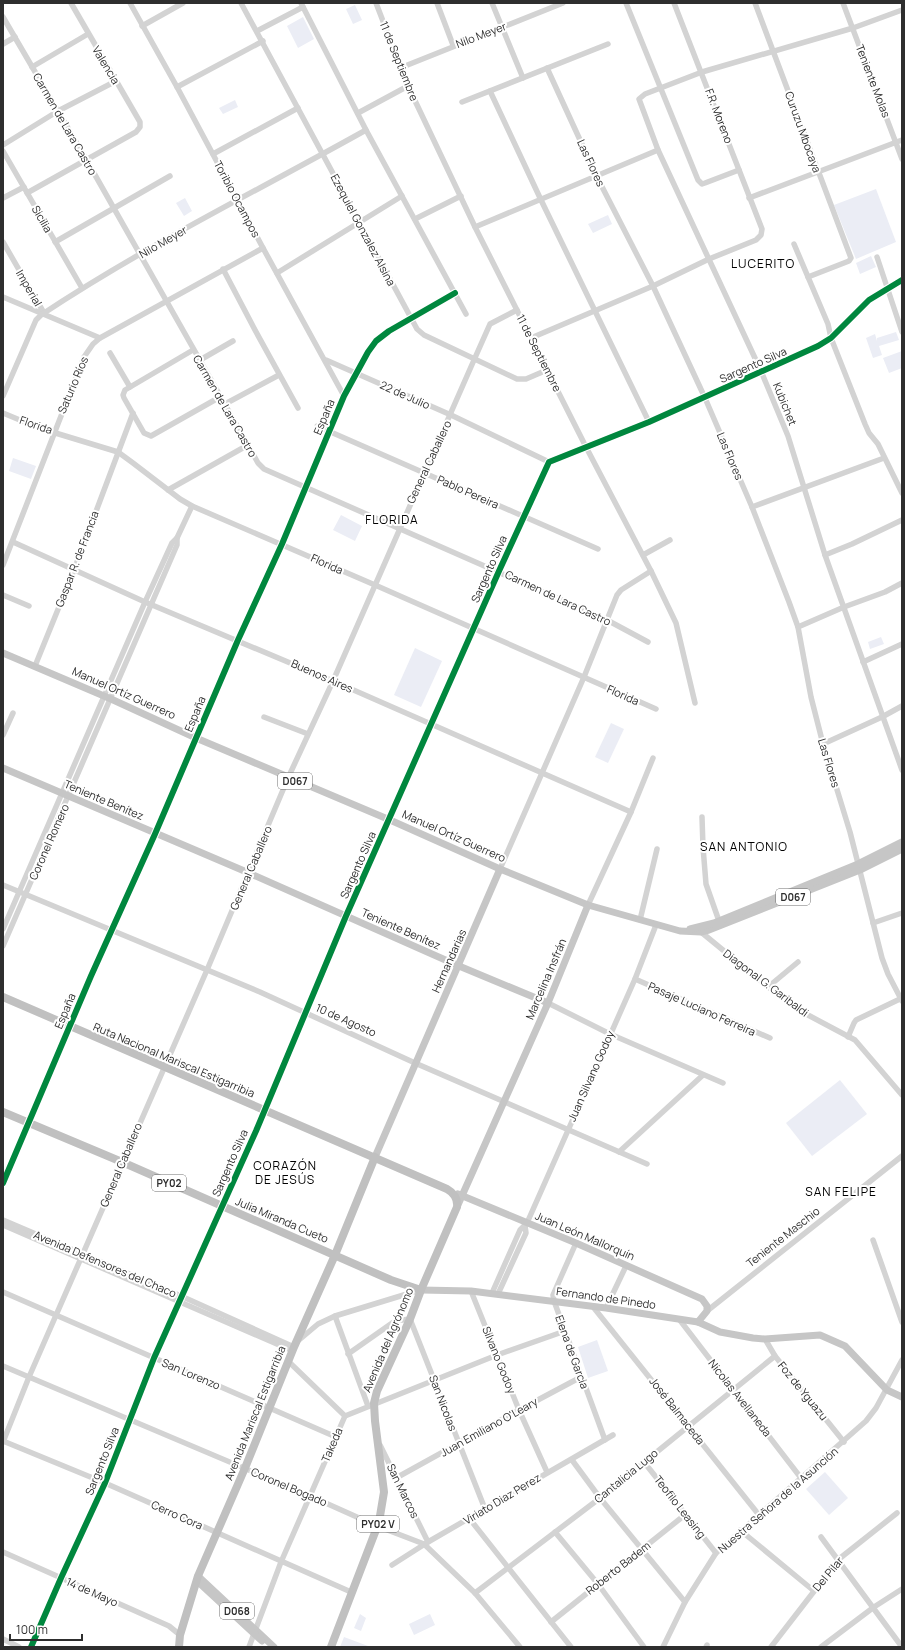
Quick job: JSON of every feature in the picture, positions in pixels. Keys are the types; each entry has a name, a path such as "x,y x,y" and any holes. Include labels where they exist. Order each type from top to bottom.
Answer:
{"highway":[{"name":"Ruta Nacional Mariscal Estigarribia","path":"3,997 69,1027 447,1189"},
{"name":"Julia Miranda Cueto","path":"3,1112 335,1254 391,1280 421,1290"},
{"name":"Hernandarias","path":"335,1254 375,1157"},
{"path":"447,1189 455,1196 457,1208"},
{"name":"Avenida del Agrónomo","path":"331,1647 377,1526 384,1492 371,1404 410,1319 457,1208"},
{"name":"Avenida Mariscal Estigarribia","path":"180,1634 198,1578 270,1408 288,1361 335,1254"},
{"path":"179,1647 180,1634"}],"main road":[{"name":"Manuel Ortíz Guerrero","path":"3,653 288,778 588,905"},
{"name":"Teniente Benítez","path":"3,768 249,873 459,966 548,1003"},
{"name":"D067","path":"680,931 719,921 859,867 902,842"},
{"name":"D067","path":"588,905 680,931 701,932 902,849"},
{"name":"Hernandarias","path":"375,1157 500,869"},
{"name":"Marcelina Insfrán","path":"457,1208 548,1003 588,905"},
{"name":"Juan León Mallorquín","path":"447,1189 526,1225 576,1243 702,1300 707,1306 708,1311"},
{"name":"Fernando de Pinedo","path":"421,1290 495,1293 594,1308 606,1308 698,1322 720,1332 735,1336 765,1339 820,1335 845,1346 887,1390 902,1397"},
{"name":"Teniente Maschio","path":"698,1322 708,1311"},
{"name":"D068","path":"198,1578 254,1631 274,1647"},
{"name":"D068","path":"254,1631 268,1647"}],"street":[{"name":"Valencia","path":"70,3 140,122 140,127 136,132 86,159"},
{"name":"Toribio Ocampos","path":"130,3 177,87 263,248 326,360 344,396"},
{"path":"142,26 183,3"},
{"name":"Ezequiel Gonzalez Alsina","path":"241,3 324,154 417,330 474,360 517,379 526,379 547,370"},
{"name":"11 de Septiembre","path":"376,3 400,68 460,196 586,447 643,555 676,623 695,703"},
{"path":"437,3 453,45"},
{"path":"492,3 523,78"},
{"name":"Nilo Meyer","path":"400,68 453,45 563,3"},
{"path":"626,3 698,180 702,184 739,170"},
{"name":"F.R. Moreno","path":"674,3 762,229 761,235 756,240 710,259"},
{"name":"Curuzu Mbocaya","path":"755,3 850,256 849,261 808,277"},
{"name":"Teniente Molas","path":"844,3 902,158"},
{"path":"257,31 302,5 366,130 466,314"},
{"path":"660,87 702,72 853,28 902,10"},
{"name":"Carmen de Lara Castro","path":"3,17 86,159 220,397 258,462 264,469 399,529 499,571 607,620 648,642"},
{"path":"32,67 88,34"},
{"path":"3,44 15,37"},
{"path":"177,87 263,41"},
{"path":"462,102 608,44"},
{"name":"Las Flores","path":"547,68 597,177 653,286 705,398 752,507 798,627 811,697 823,744 859,867 873,923 888,974 902,999"},
{"path":"3,145 58,111 116,81"},
{"path":"358,113 408,86"},
{"name":"Kubichet","path":"660,87 645,94 639,99 658,150 761,371 794,454 825,555 882,718 901,762 902,770"},
{"path":"490,91 541,200 649,422"},
{"path":"213,154 298,108"},
{"name":"Nilo Meyer","path":"3,396 36,320 44,313 82,288 140,255 366,130"},
{"path":"749,198 902,140"},
{"path":"475,227 597,177 658,150"},
{"name":"Sicilia","path":"3,151 82,288"},
{"path":"27,193 86,159"},
{"path":"55,242 170,176"},
{"path":"3,198 24,187"},
{"path":"277,273 402,196"},
{"path":"415,219 460,196"},
{"name":"Imperial","path":"3,242 44,313"},
{"path":"794,244 828,324 831,338 865,424 869,433 878,444 902,493"},
{"name":"Saturio Ríos","path":"3,565 4,558 13,542 84,357 93,344 100,338 165,301 263,248"},
{"path":"877,257 886,289 902,332"},
{"path":"531,338 653,286 710,259"},
{"path":"223,269 298,408"},
{"name":"Sargento Silva","path":"31,1647 105,1483 154,1358 264,1110 346,916 390,820 473,629 549,462 705,398 818,346 831,338 869,300 902,280"},
{"name":"España","path":"3,1183 69,1027 155,834 238,640 282,544 344,396 376,341 389,331 455,293"},
{"path":"3,297 44,313 100,338"},
{"name":"General Caballero","path":"3,1442 29,1377 163,1067 249,873 288,778 333,681 490,324 517,310"},
{"path":"200,360 234,341"},
{"path":"193,350 125,390 123,395 144,432 151,436 220,397"},
{"path":"110,353 130,387"},
{"name":"22 de Julio","path":"326,360 451,415 549,462"},
{"path":"225,404 279,375"},
{"name":"Gaspar R. de Francia","path":"35,666 74,570 133,412"},
{"name":"Florida","path":"3,413 39,428 118,452 168,490 192,506 282,544 656,709"},
{"name":"Pablo Pereira","path":"317,426 598,549"},
{"path":"168,490 248,444"},
{"path":"752,507 884,458"},
{"name":"Coronel Romero","path":"108,698 145,602 177,546 178,538 192,506"},
{"path":"825,555 902,520"},
{"path":"643,555 670,540"},
{"name":"Buenos Aires","path":"13,542 145,602 333,681 631,812"},
{"name":"Coronel Romero","path":"3,929 152,604 165,566"},
{"name":"Hernandarias","path":"500,869 584,677 617,595 621,590 651,571"},
{"path":"798,627 844,607 885,592 902,582"},
{"path":"3,595 29,606"},
{"path":"863,662 902,644"},
{"path":"823,744 882,718 902,706"},
{"path":"3,735 13,713"},
{"path":"264,717 308,734"},
{"name":"Marcelina Insfrán","path":"588,905 631,812 653,758"},
{"name":"Coronel Romero","path":"3,946 26,894 65,795"},
{"path":"702,816 706,884 719,921"},
{"path":"640,920 657,849"},
{"name":"10 de Agosto","path":"3,885 207,970 647,1164"},
{"path":"873,923 902,913"},
{"name":"Juan Silvano Godoy","path":"495,1293 520,1230 526,1225 567,1129 635,979 656,925"},
{"name":"Diagonal G. Garibaldi","path":"701,932 768,987 808,1015 855,1040 902,1095"},
{"path":"768,987 798,962"},
{"name":"Pasaje Luciano Ferreira","path":"635,979 770,1038"},
{"path":"848,1037 856,1020 902,999"},
{"name":"Teniente Benítez","path":"548,1003 610,1034 723,1083"},
{"path":"619,1152 703,1074"},
{"name":"Teniente Maschio","path":"708,1311 902,1156"},
{"name":"Avenida Defensores del Chaco","path":"3,1220 180,1299 294,1347"},
{"name":"Avenida Defensores del Chaco","path":"3,1225 82,1256"},
{"path":"873,1240 902,1322"},
{"name":"Elena de Garcia","path":"576,1243 553,1295 581,1377 605,1440"},
{"path":"606,1308 626,1266"},
{"name":"Fernando de Pinedo","path":"294,1347 312,1328 334,1316 421,1290"},
{"name":"Silvano Godoy","path":"471,1291 519,1410 547,1472"},
{"name":"San Lorenzo","path":"3,1292 336,1437"},
{"name":"José Balmaceda","path":"594,1308 688,1424 758,1515"},
{"path":"334,1316 348,1354 371,1404"},
{"path":"348,1354 395,1321 410,1319"},
{"name":"San Nicolas","path":"410,1319 458,1444 485,1509"},
{"name":"Nicolas Avellaneda","path":"679,1319 801,1478"},
{"name":"Takeda","path":"248,1647 281,1562 345,1416 371,1404 497,1355 565,1331"},
{"name":"Foz de Yguazu","path":"765,1339 775,1356 844,1442"},
{"name":"Cantalicia Lugo","path":"475,1593 600,1498 688,1424 775,1356"},
{"name":"Nuestra Señora de la Asunción","path":"663,1647 686,1602 716,1553 740,1530 844,1442 866,1421 887,1390 888,1385 902,1360"},
{"path":"288,1361 345,1416"},
{"name":"Coronel Bogado","path":"3,1366 245,1468 377,1526 426,1543 475,1593 520,1647"},
{"name":"Juan Emiliano O'Leary","path":"396,1478 581,1377"},
{"name":"Viriato Diaz Perez","path":"392,1564 547,1472 572,1460 614,1435"},
{"name":"San Marcos","path":"377,1440 426,1543"},
{"name":"Cerro Cora","path":"3,1442 105,1483 351,1592"},
{"path":"572,1460 600,1498 686,1602"},
{"name":"Teofilo Leasing","path":"644,1462 716,1553"},
{"name":"Del Pilar","path":"771,1647 839,1559 897,1513"},
{"name":"Roberto Badem","path":"551,1622 686,1514"},
{"path":"469,1518 571,1647"},
{"path":"740,1530 814,1591"},
{"path":"555,1532 598,1584 644,1647"},
{"path":"821,1537 839,1559 902,1647"},
{"name":"14 de Mayo","path":"3,1552 169,1626 180,1634"},
{"path":"821,1647 874,1607 902,1589"},
{"path":"3,1639 19,1647"}],"shaded area":[{"path":"355,5 362,20 353,24 346,9"},
{"path":"303,17 314,39 298,48 287,26"},
{"path":"235,100 238,107 223,114 219,108"},
{"path":"876,189 896,242 856,259 834,205"},
{"path":"185,198 192,211 184,216 176,203"},
{"path":"608,215 612,224 593,233 588,224"},
{"path":"871,256 876,267 860,274 856,263"},
{"path":"896,332 899,340 879,346 882,355 873,358 866,338 875,334 877,341 877,338"},
{"path":"902,351 902,368 889,373 883,358"},
{"path":"13,458 36,466 31,479 9,471"},
{"path":"341,515 362,526 355,541 333,530"},
{"path":"881,637 884,644 870,649 868,642"},
{"path":"415,648 442,661 421,707 394,695"},
{"path":"611,723 624,729 608,763 595,757"},
{"path":"840,1080 867,1114 812,1156 786,1123"},
{"path":"597,1340 608,1371 588,1378 578,1347"},
{"path":"825,1472 848,1498 829,1515 806,1489"},
{"path":"360,1614 366,1618 361,1631 354,1628"},
{"path":"430,1614 435,1625 414,1635 409,1624"},
{"path":"344,1637 368,1646 340,1647"}],"cycle path":[{"path":"31,1647 105,1483 154,1358 256,1131 346,916 549,462 649,422 818,346 831,338 869,300 902,280"},
{"path":"3,1183 91,976 155,834 238,640 282,544 344,396 368,352 376,341 389,331 455,293"}],"district":[{"name":"LUCERITO","path":"763,264"},
{"name":"FLORIDA","path":"392,520"},
{"name":"SAN ANTONIO","path":"744,847"},
{"name":"CORAZÓN DE JESÚS","path":"285,1173"},
{"name":"SAN FELIPE","path":"841,1192"}]}
